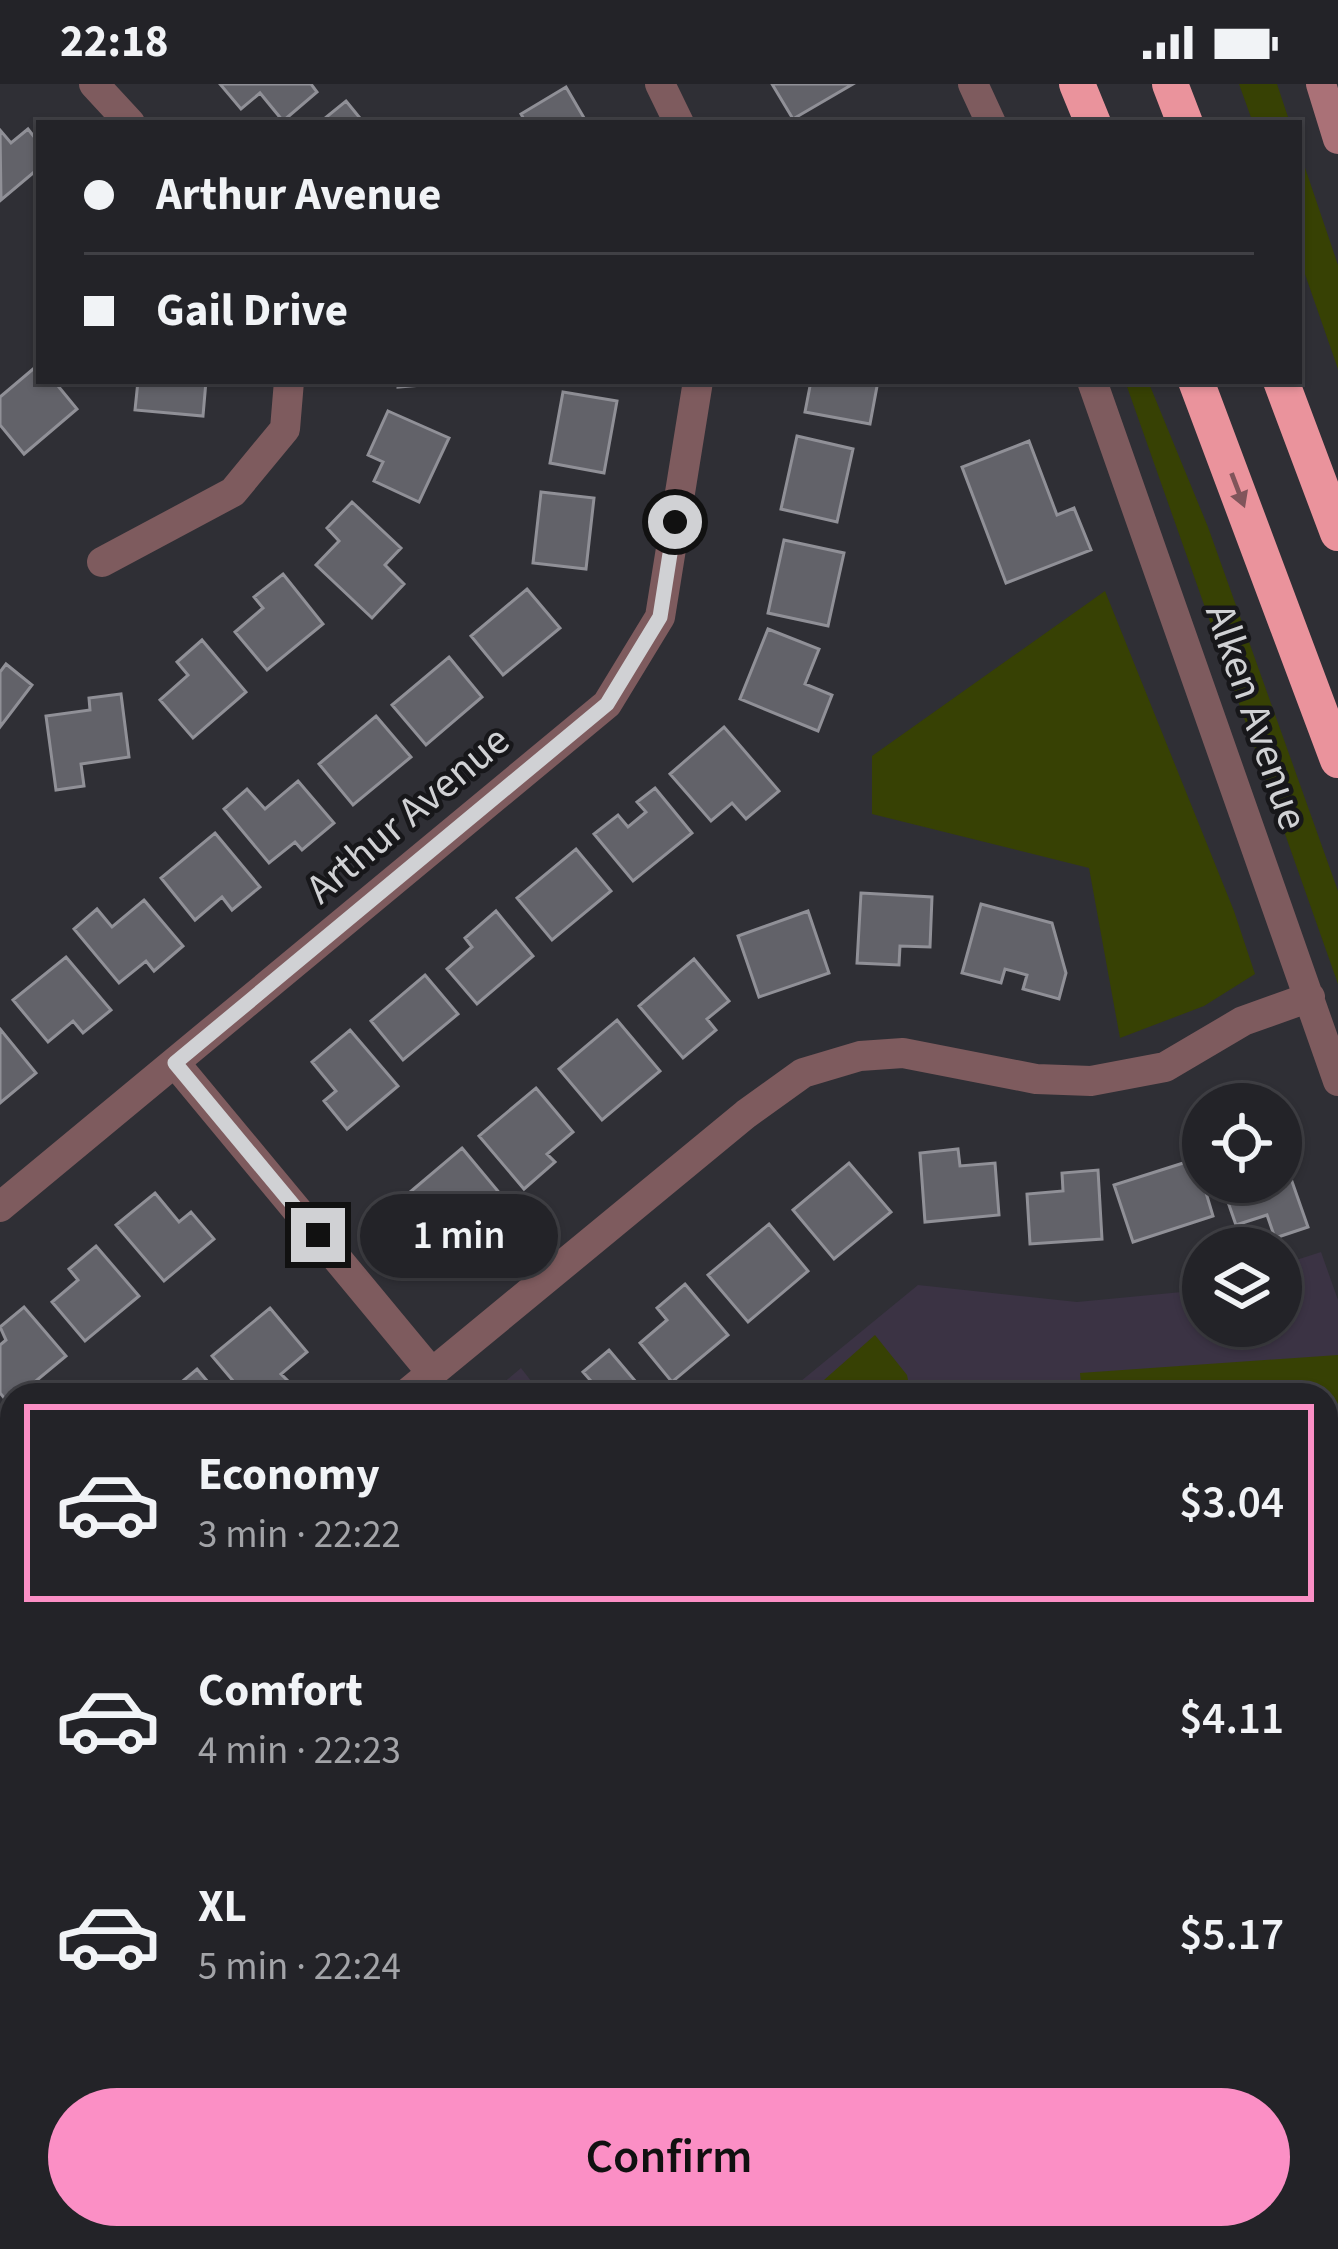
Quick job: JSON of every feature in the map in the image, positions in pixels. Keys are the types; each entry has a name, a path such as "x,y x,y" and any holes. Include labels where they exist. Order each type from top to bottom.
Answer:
{"highway":[{"path":"1077,84 1092,120"},
{"path":"1170,84 1183,120"},
{"path":"1197,384 1338,760"},
{"path":"1282,384 1338,533"}],"main road":[{"path":"1321,84 1338,139"}],"street":[{"path":"94,84 127,120"},
{"path":"660,84 678,120"},
{"path":"973,84 990,120"},
{"path":"102,562 233,492 285,429 289,384"},
{"name":"Arthur Avenue","path":"0,1207 607,704 660,617 698,384"},
{"name":"Alken Avenue","path":"1093,384 1338,1081"},
{"path":"420,1383 803,1073 860,1055 903,1053 1036,1079 1091,1081 1165,1067 1244,1021 1310,997"},
{"path":"175,1063 432,1373"}],"shaded area":[{"path":"1321,1252 1338,1300 1338,1383 799,1383 918,1285 1077,1302 1182,1292 1182,1347 1302,1347 1302,1258"},
{"path":"521,1368 533,1383 503,1383"}],"green space":[{"path":"1239,84 1277,84 1289,120 1252,120"},
{"path":"1302,159 1338,265 1338,369 1302,266"},
{"path":"1126,384 1149,384 1208,527 1338,891 1338,984"},
{"path":"1105,591 1255,974 1204,1006 1120,1038 1089,868 872,814 872,756"},
{"path":"875,1335 909,1383 821,1383"},
{"path":"1338,1355 1338,1383 1081,1383 1080,1373"}],"building":[{"path":"220,84 311,84 317,92 284,120 260,93 241,109"},
{"path":"772,84 853,84 793,119"},
{"path":"566,87 585,120 524,120 521,114"},
{"path":"346,101 362,120 323,120"},
{"path":"28,129 36,139 36,171 1,200 0,130 11,143"},
{"path":"36,367 36,384 56,384 77,409 24,454 0,425 0,397"},
{"path":"138,384 206,384 203,416 135,410"},
{"path":"810,384 877,384 870,424 805,412"},
{"path":"563,392 617,401 604,473 550,463"},
{"path":"388,411 449,438 419,502 374,481 383,462 368,455"},
{"path":"797,436 853,449 837,522 781,509"},
{"path":"1029,441 1057,515 1074,508 1091,550 1006,583 962,467"},
{"path":"541,492 594,498 586,569 533,563"},
{"path":"352,502 401,548 385,565 404,584 372,618 316,565 339,541 327,528"},
{"path":"784,540 844,553 828,626 768,613"},
{"path":"283,574 323,624 267,670 235,632 263,608 254,597"},
{"path":"527,589 560,628 503,675 471,636"},
{"path":"768,629 819,649 805,684 832,695 818,731 740,699"},
{"path":"202,640 246,692 193,738 160,700 188,675 177,662"},
{"path":"449,657 482,697 426,745 392,705"},
{"path":"6,664 32,685 0,727 0,672"},
{"path":"121,694 129,757 81,764 84,786 56,790 46,716 90,710 89,698"},
{"path":"376,716 411,757 353,805 319,764"},
{"path":"724,727 779,791 746,819 732,803 711,821 670,774"},
{"path":"298,781 334,823 302,850 295,842 269,863 224,809 247,789 265,809"},
{"path":"655,788 692,833 633,881 594,834 618,815 628,827 646,812 637,802"},
{"path":"215,833 260,887 232,910 222,897 195,920 161,878"},
{"path":"576,849 611,891 552,940 517,898"},
{"path":"861,893 932,897 930,947 900,946 899,965 857,963"},
{"path":"144,900 183,946 154,971 146,961 119,983 74,929 97,909 112,927"},
{"path":"981,904 1052,923 1066,973 1059,999 1023,989 1027,975 1005,969 1001,983 962,973"},
{"path":"496,911 533,956 477,1004 447,969 472,947 465,938"},
{"path":"808,911 829,973 759,997 738,936"},
{"path":"66,957 111,1010 83,1033 73,1021 48,1042 13,1000"},
{"path":"694,959 729,1001 707,1019 716,1030 683,1058 639,1006"},
{"path":"425,975 458,1014 403,1060 371,1021"},
{"path":"617,1020 660,1071 602,1120 559,1069"},
{"path":"0,1029 36,1073 0,1103"},
{"path":"350,1030 398,1086 347,1129 324,1101 336,1091 312,1062"},
{"path":"536,1088 573,1132 547,1154 555,1162 524,1189 479,1136"},
{"path":"462,1148 507,1202 475,1229 465,1217 438,1240 403,1198"},
{"path":"958,1149 960,1166 995,1163 999,1215 925,1222 920,1153"},
{"path":"849,1163 891,1212 834,1259 793,1210"},
{"path":"1182,1163 1182,1203 1209,1203 1213,1216 1133,1242 1114,1185"},
{"path":"1098,1170 1102,1239 1030,1244 1027,1194 1063,1191 1062,1173"},
{"path":"155,1193 179,1222 191,1212 214,1239 164,1281 116,1225"},
{"path":"1228,1203 1300,1203 1308,1227 1271,1227 1267,1215 1236,1225"},
{"path":"769,1224 808,1271 748,1322 708,1275"},
{"path":"96,1246 139,1296 85,1341 52,1302 78,1280 69,1269"},
{"path":"685,1284 728,1335 672,1382 640,1343 667,1320 657,1308"},
{"path":"24,1307 66,1356 33,1383 0,1383 0,1345 6,1340 0,1327"},
{"path":"270,1308 307,1352 281,1374 288,1383 235,1383 212,1356"},
{"path":"609,1350 637,1383 589,1383 583,1372"},
{"path":"197,1369 209,1383 180,1383"}],"route":[{"path":"318,1235 175,1063 607,704 660,617 675,522"}]}
